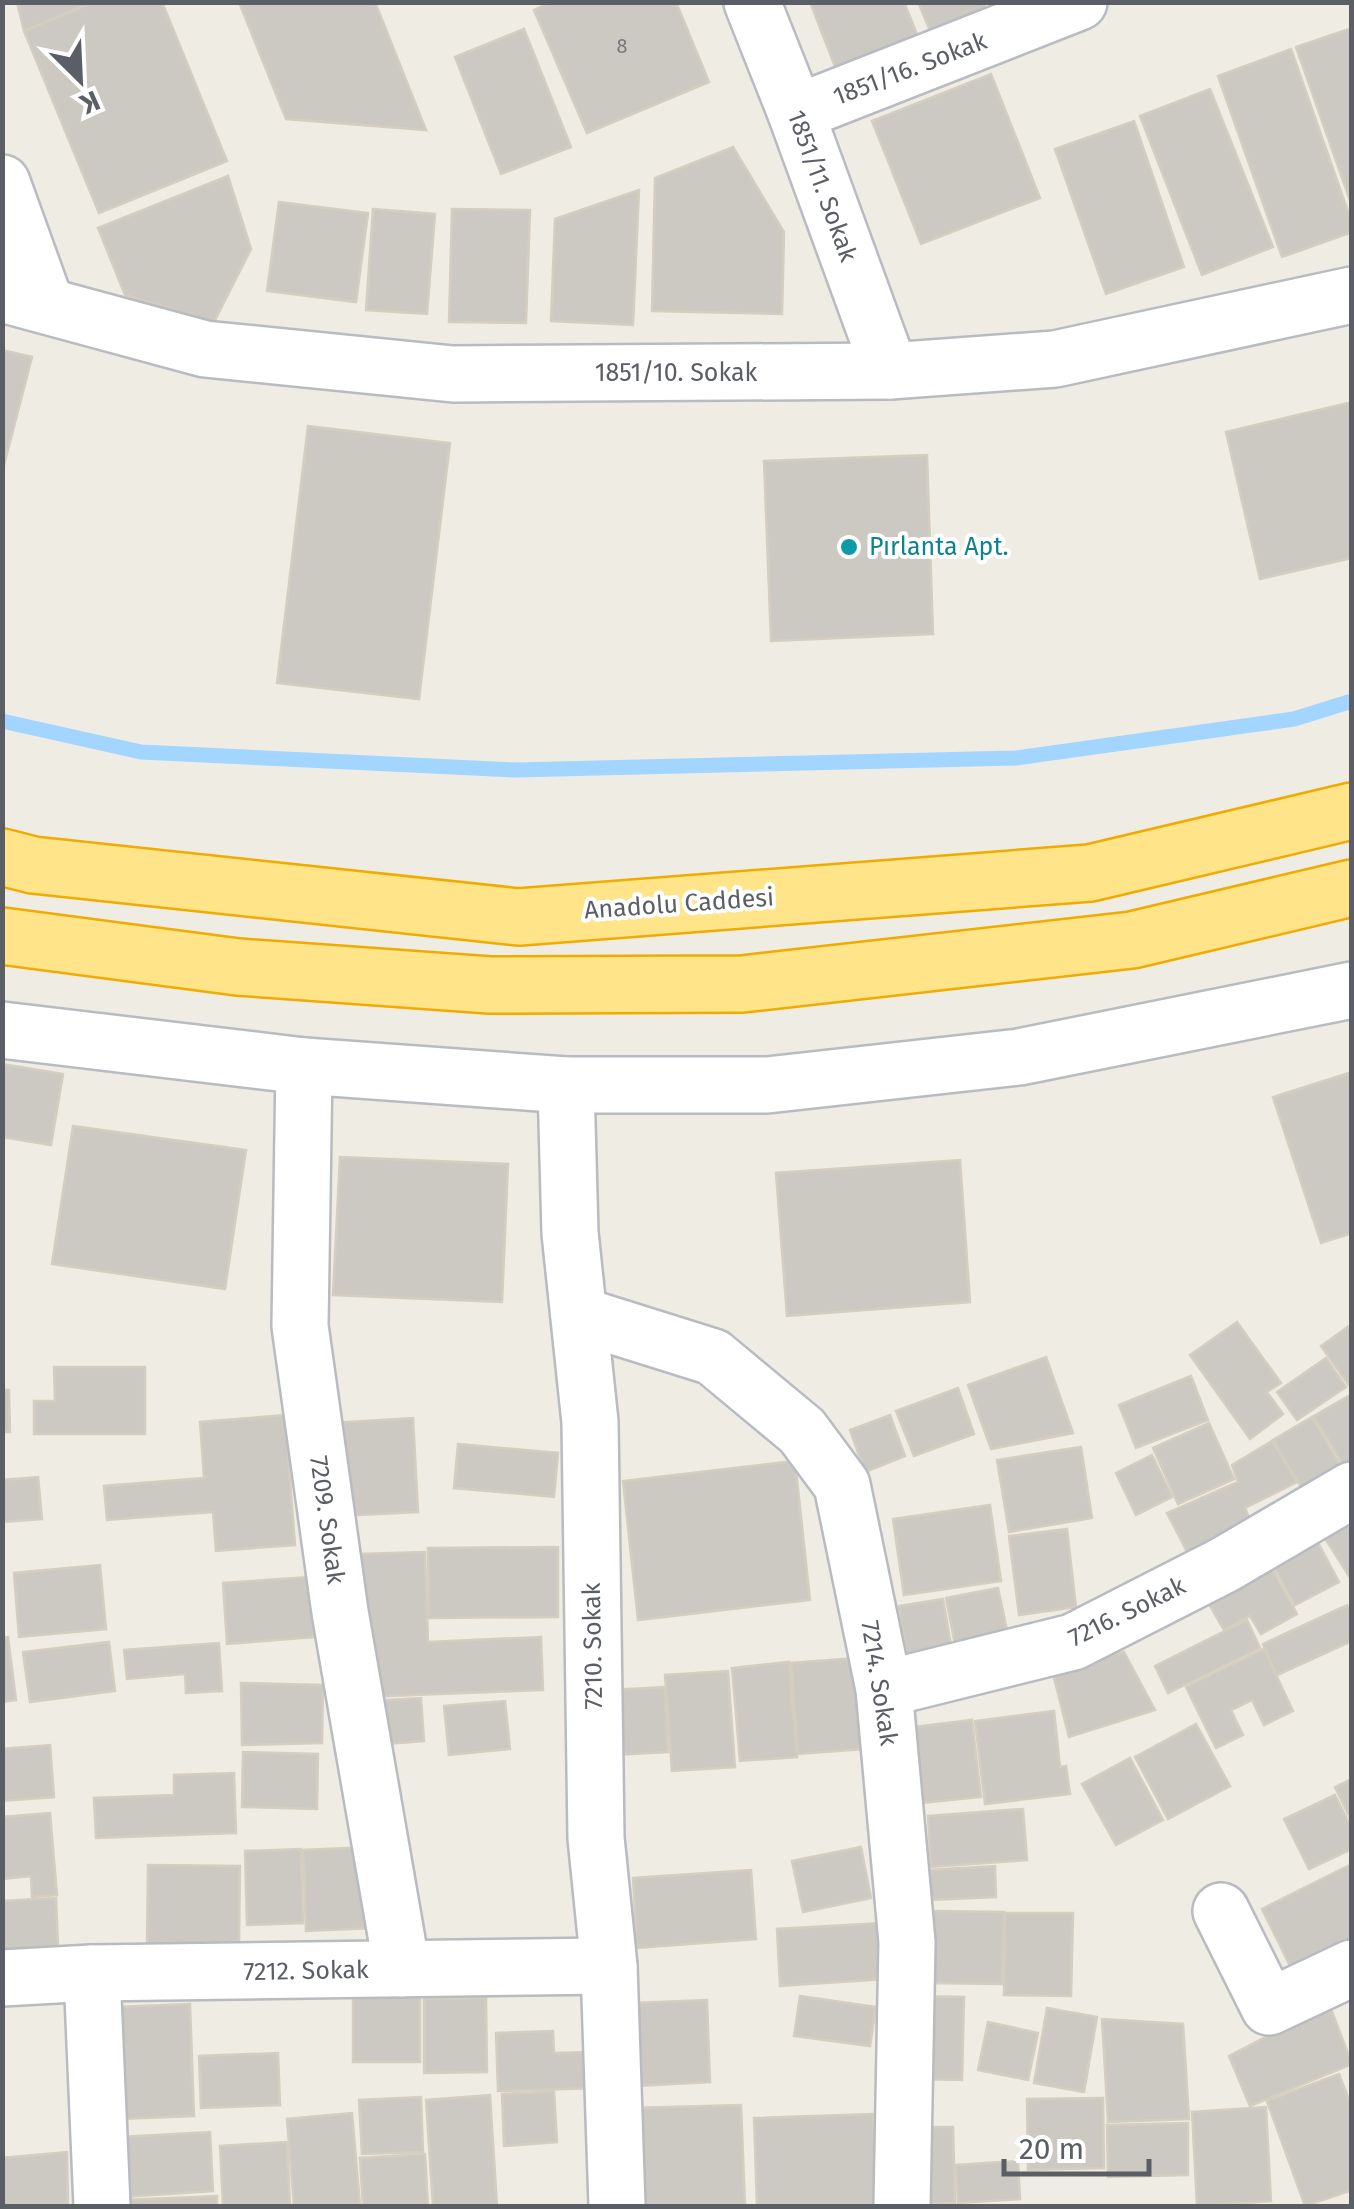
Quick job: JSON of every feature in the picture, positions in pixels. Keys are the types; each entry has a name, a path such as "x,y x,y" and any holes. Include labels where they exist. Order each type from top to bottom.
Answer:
{"highway":[{"name":"Anadolu Caddesi","path":"2,857 34,865 519,916 1090,874 1352,810"},
{"path":"2,936 238,967 490,984 742,984 1132,940 1352,888"}],"street":[{"name":"1851/11. Sokak","path":"752,2 890,372"},
{"name":"1851/16. Sokak","path":"796,113 1079,2"},
{"path":"2,183 24,300"},
{"name":"1851/10. Sokak","path":"24,300 205,349 453,374 890,372 1055,359 1352,295"},
{"path":"2,1030 304,1066 566,1085 767,1086 1000,1060 1352,990"},
{"name":"7209. Sokak","path":"304,1066 300,1326 340,1612 402,1970"},
{"name":"7210. Sokak","path":"566,1085 570,1232 590,1422 596,1838 609,1966 618,2206"},
{"name":"7214. Sokak","path":"578,1315 712,1358 802,1431 842,1485 884,1689 907,1942 902,2206"},
{"name":"7216. Sokak","path":"884,1689 1073,1642 1224,1565 1352,1490"},
{"path":"1221,1911 1269,2007 1352,1968"},
{"name":"7212. Sokak","path":"2,1978 609,1966"},
{"path":"92,1974 102,2206"}],"building":[{"path":"17,2 94,2 24,31"},
{"path":"94,2 162,2 227,161 99,213 24,31"},
{"path":"239,2 375,2 426,130 286,119"},
{"path":"551,2 676,2 709,82 587,133 534,10"},
{"path":"810,2 904,2 925,54 843,87"},
{"path":"918,2 983,2 990,19 935,42"},
{"path":"1352,28 1352,206 1296,47"},
{"path":"524,29 571,147 501,174 455,57"},
{"path":"1291,49 1352,232 1282,257 1218,76"},
{"path":"991,74 1040,198 921,244 872,121"},
{"path":"1210,89 1273,247 1202,275 1140,116"},
{"path":"1134,121 1184,267 1106,294 1055,149"},
{"path":"733,147 784,232 782,314 652,311 655,178"},
{"path":"228,176 251,249 214,322 125,295 98,228"},
{"path":"639,190 633,325 551,321 555,219"},
{"path":"279,202 368,213 356,302 267,291"},
{"path":"373,209 435,214 427,314 366,310"},
{"path":"452,209 530,210 526,323 449,322"},
{"path":"2,350 32,357 2,473"},
{"path":"1352,402 1352,558 1260,579 1226,432"},
{"path":"308,426 450,443 419,699 277,683"},
{"name":"Pırlanta Apt.","path":"927,455 933,634 771,641 764,461"},
{"path":"2,1064 63,1074 51,1145 2,1137"},
{"path":"1352,1072 1352,1233 1321,1243 1273,1097"},
{"path":"73,1126 246,1150 225,1289 52,1264"},
{"path":"340,1157 508,1164 502,1302 333,1295"},
{"path":"960,1160 970,1302 787,1316 776,1173"},
{"path":"1237,1322 1281,1383 1267,1392 1283,1414 1250,1439 1190,1355"},
{"path":"1352,1324 1352,1387 1351,1388 1321,1346"},
{"path":"1046,1357 1073,1433 991,1449 968,1385"},
{"path":"1326,1358 1346,1387 1297,1420 1277,1392"},
{"path":"54,1367 145,1367 145,1434 34,1434 34,1401 55,1401"},
{"path":"1191,1376 1208,1420 1136,1448 1119,1405"},
{"path":"958,1388 974,1434 914,1456 896,1411"},
{"path":"2,1390 9,1390 10,1432 2,1432"},
{"path":"1352,1394 1352,1477 1351,1478 1314,1416"},
{"path":"285,1415 295,1545 216,1551 213,1512 107,1520 104,1486 204,1478 200,1422"},
{"path":"890,1415 905,1456 865,1472 850,1430"},
{"path":"1312,1417 1344,1472 1306,1495 1273,1440"},
{"path":"413,1418 418,1512 338,1516 333,1423"},
{"path":"1209,1423 1234,1479 1178,1504 1153,1448"},
{"path":"1272,1441 1297,1482 1245,1508 1254,1529 1194,1565 1167,1513 1238,1482 1232,1465"},
{"path":"458,1444 558,1453 554,1497 454,1488"},
{"path":"1081,1447 1092,1518 1009,1532 997,1460"},
{"path":"1152,1455 1172,1497 1136,1515 1116,1473"},
{"path":"795,1461 810,1600 638,1620 623,1481"},
{"path":"38,1477 42,1519 2,1522 2,1480"},
{"path":"990,1505 1001,1581 904,1595 893,1519"},
{"path":"1352,1513 1352,1581 1321,1532"},
{"path":"1067,1529 1076,1607 1019,1615 1009,1536"},
{"path":"1315,1537 1339,1582 1295,1605 1271,1561"},
{"path":"558,1547 558,1617 429,1618 428,1548"},
{"path":"425,1552 428,1642 541,1637 543,1690 364,1697 359,1554"},
{"path":"1269,1563 1297,1614 1261,1634 1250,1616 1224,1630 1206,1599"},
{"path":"100,1565 106,1629 19,1637 14,1573"},
{"path":"310,1577 314,1637 227,1644 223,1583"},
{"path":"998,1588 1011,1649 958,1660 946,1598"},
{"path":"943,1599 954,1663 909,1670 899,1606"},
{"path":"1347,1605 1352,1614 1352,1641 1277,1675 1263,1644"},
{"path":"1247,1620 1260,1648 1168,1693 1155,1666"},
{"path":"8,1637 16,1700 2,1702 2,1638"},
{"path":"109,1642 115,1691 30,1702 23,1652"},
{"path":"219,1643 222,1691 186,1693 185,1674 127,1679 124,1650"},
{"path":"1264,1649 1293,1711 1264,1725 1252,1700 1231,1710 1243,1735 1216,1748 1186,1687"},
{"path":"1124,1652 1155,1710 1069,1737 1052,1670"},
{"path":"856,1658 863,1749 798,1754 791,1663"},
{"path":"789,1662 797,1757 740,1761 732,1668"},
{"path":"728,1671 735,1767 672,1771 665,1675"},
{"path":"241,1683 323,1685 322,1743 242,1745"},
{"path":"665,1687 668,1752 614,1755 610,1690"},
{"path":"421,1698 424,1741 374,1745 371,1701"},
{"path":"505,1701 510,1749 449,1755 444,1706"},
{"path":"1054,1711 1060,1767 1066,1766 1070,1794 985,1804 975,1721"},
{"path":"972,1720 981,1797 922,1803 913,1727"},
{"path":"1196,1724 1230,1786 1168,1819 1135,1757"},
{"path":"50,1745 54,1797 2,1801 2,1749"},
{"path":"243,1752 318,1754 317,1809 242,1807"},
{"path":"1130,1758 1163,1820 1116,1845 1082,1784"},
{"path":"234,1773 236,1833 96,1838 94,1798 174,1795 174,1775"},
{"path":"1352,1779 1352,1822 1335,1787"},
{"path":"1335,1795 1352,1829 1352,1849 1309,1869 1284,1819"},
{"path":"1023,1809 1027,1860 931,1867 928,1816"},
{"path":"50,1813 57,1895 32,1897 31,1876 2,1879 2,1817"},
{"path":"370,1847 374,1928 306,1931 303,1850"},
{"path":"861,1847 871,1898 803,1912 792,1861"},
{"path":"301,1849 303,1923 247,1925 245,1851"},
{"path":"1352,1864 1352,1946 1294,1974 1262,1909"},
{"path":"148,1865 240,1866 239,1944 147,1944"},
{"path":"995,1866 996,1897 931,1900 930,1870"},
{"path":"751,1870 756,1939 637,1948 633,1878"},
{"path":"56,1898 59,1971 2,1974 2,1901"},
{"path":"931,1911 1004,1912 1002,1984 929,1983"},
{"path":"1005,1913 1073,1913 1071,1996 1004,1995"},
{"path":"881,1923 885,1979 780,1986 777,1929"},
{"path":"353,1991 420,1991 420,2062 353,2062"},
{"path":"800,1996 876,2007 870,2046 794,2036"},
{"path":"917,1996 964,1997 962,2080 915,2079"},
{"path":"486,1998 487,2072 424,2073 424,1999"},
{"path":"707,2000 710,2082 636,2086 633,2003"},
{"path":"190,2004 194,2116 121,2119 117,2007"},
{"path":"1329,2004 1352,2064 1250,2106 1229,2056"},
{"path":"1047,2008 1097,2017 1084,2092 1034,2083"},
{"path":"1102,2019 1183,2024 1189,2119 1108,2122"},
{"path":"988,2022 1038,2033 1028,2080 978,2070"},
{"path":"553,2031 554,2053 594,2052 596,2088 498,2091 496,2033"},
{"path":"278,2053 280,2105 201,2108 199,2056"},
{"path":"1339,2074 1352,2108 1352,2190 1305,2206 1267,2101"},
{"path":"554,2091 557,2142 504,2146 502,2094"},
{"path":"490,2095 497,2206 433,2206 426,2100"},
{"path":"421,2097 423,2152 362,2154 359,2100"},
{"path":"1103,2098 1104,2168 1028,2170 1027,2099"},
{"path":"741,2105 745,2206 635,2206 633,2108"},
{"path":"1266,2107 1271,2201 1197,2206 1192,2112"},
{"path":"352,2113 360,2205 294,2206 287,2119"},
{"path":"873,2114 877,2206 757,2206 754,2118"},
{"path":"1188,2123 1188,2175 1108,2177 1107,2125"},
{"path":"920,2127 953,2127 955,2203 922,2204"},
{"path":"210,2132 213,2191 124,2197 121,2137"},
{"path":"287,2142 290,2206 223,2206 220,2146"},
{"path":"67,2152 68,2206 2,2206 2,2158"},
{"path":"425,2154 428,2206 363,2206 360,2158"},
{"path":"1018,2161 1020,2199 958,2203 956,2165"},
{"path":"217,2196 217,2206 125,2206 125,2200"}],"waterway":[{"path":"2,721 141,752 515,770 1016,758 1294,719 1352,701"}],"place":[{"name":"Pırlanta Apt.","path":"849,547"}]}
